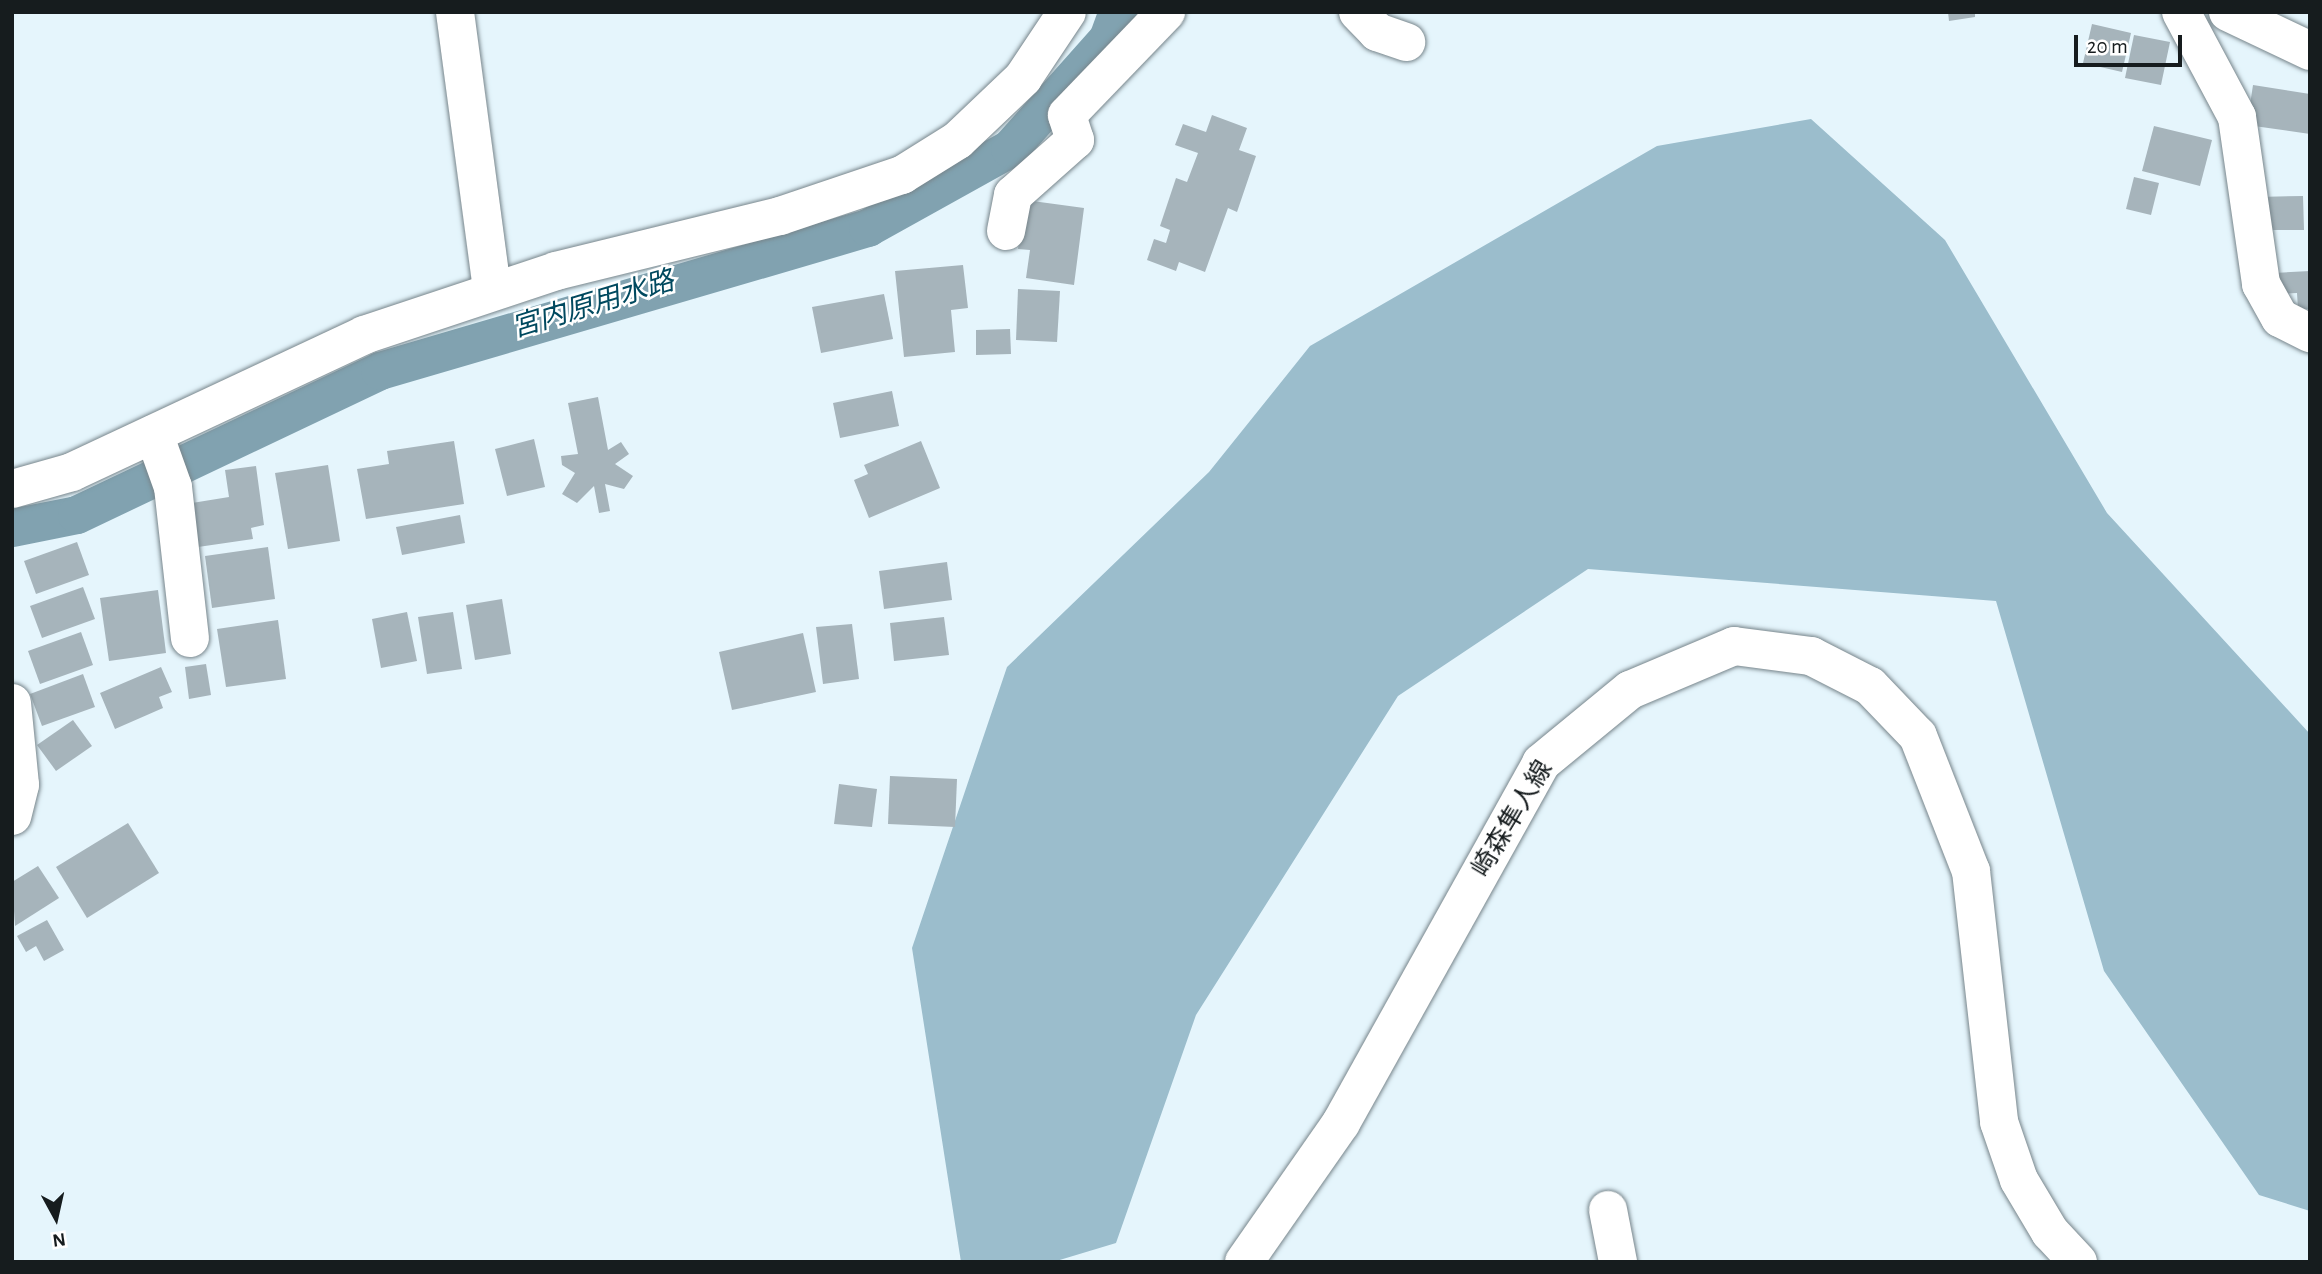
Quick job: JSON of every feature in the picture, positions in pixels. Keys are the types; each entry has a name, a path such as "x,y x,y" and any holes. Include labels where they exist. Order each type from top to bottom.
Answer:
{"street":[{"path":"455,12 492,290"},
{"path":"1006,231 1013,195 1075,140 1046,98 1067,12"},
{"path":"12,489 72,472 158,442 364,335 492,290 780,216 902,176 958,140 1046,98 1166,12"},
{"path":"1358,12 1377,32 1406,42"},
{"path":"2181,12 2237,117 2261,284 2280,318 2310,333"},
{"path":"2228,12 2310,51"},
{"path":"158,442 173,487 190,638"},
{"name":"崎森隼人線","path":"1244,1262 1341,1123 1541,763 1630,690 1734,646 1811,656 1870,686 1918,736 1971,871 1999,1122 2019,1180 2050,1232 2078,1262"},
{"path":"12,703 20,785 12,816"},
{"path":"1608,1210 1618,1262"}],"shaded area":[{"path":"1811,119 1945,240 2107,513 2310,734 2310,1211 2259,1195 2104,971 1996,601 1588,569 1398,696 1196,1015 1116,1243 1053,1262 961,1262 912,948 1007,667 1209,472 1310,346 1657,146"}],"building":[{"path":"1948,12 1975,12 1975,17 1949,21"},
{"path":"2092,24 2131,33 2122,72 2083,63"},
{"path":"2134,35 2170,42 2161,85 2125,78"},
{"path":"2253,85 2310,94 2310,134 2247,125"},
{"path":"1212,115 1247,128 1239,150 1256,156 1237,212 1228,208 1205,272 1179,262 1176,271 1147,260 1154,239 1166,243 1170,230 1160,226 1176,178 1187,182 1198,153 1175,145 1183,124 1206,132"},
{"path":"2154,126 2212,140 2200,186 2142,171"},
{"path":"2134,177 2159,183 2151,215 2126,209"},
{"path":"2303,196 2304,230 2257,230 2257,197"},
{"path":"1025,200 1084,208 1074,285 1026,278 1030,250 1018,249"},
{"path":"963,265 968,308 951,310 955,352 904,357 895,271"},
{"path":"2310,271 2310,309 2298,309 2297,293 2275,294 2274,273"},
{"path":"1018,289 1060,291 1057,342 1016,340"},
{"path":"884,294 893,339 821,353 812,307"},
{"path":"1010,329 1011,354 976,355 976,330"},
{"path":"892,391 899,426 840,438 833,403"},
{"path":"598,397 608,450 621,442 629,454 615,464 633,476 624,489 605,484 610,511 599,513 594,486 577,503 562,494 575,473 562,465 561,456 578,454 568,403"},
{"path":"534,439 545,487 507,496 495,449"},
{"path":"454,441 464,504 366,519 357,469 389,464 387,451"},
{"path":"921,441 940,488 869,518 854,480 868,474 864,465"},
{"path":"328,465 340,541 288,549 275,473"},
{"path":"256,466 264,525 251,528 253,539 198,547 192,503 229,497 225,470"},
{"path":"460,515 465,543 402,555 396,527"},
{"path":"77,542 89,575 36,594 24,561"},
{"path":"268,547 275,599 212,608 205,556"},
{"path":"947,562 952,600 884,609 879,571"},
{"path":"83,587 95,619 42,638 30,606"},
{"path":"158,590 166,653 109,661 100,598"},
{"path":"502,599 511,654 475,660 466,605"},
{"path":"407,612 417,661 381,668 372,619"},
{"path":"453,612 462,669 427,674 418,617"},
{"path":"944,617 949,655 894,661 890,623"},
{"path":"278,620 286,679 226,687 217,629"},
{"path":"852,624 859,679 823,684 816,627"},
{"path":"81,632 93,665 40,684 28,651"},
{"path":"803,633 816,692 732,710 719,652"},
{"path":"206,664 211,695 189,699 185,667"},
{"path":"161,667 172,692 159,697 163,708 115,729 100,693"},
{"path":"83,674 95,707 42,726 30,694"},
{"path":"73,720 92,746 56,771 37,745"},
{"path":"890,776 957,779 955,827 888,824"},
{"path":"839,784 877,789 872,827 834,824"},
{"path":"128,823 159,873 87,918 56,867"},
{"path":"38,866 59,898 15,926 12,882"},
{"path":"47,920 64,950 44,961 36,946 26,952 17,936"}],"waterway":[{"name":"宮内原用水路","path":"12,528 77,515 380,371 868,228 1010,149 1108,39 1118,12"}]}
